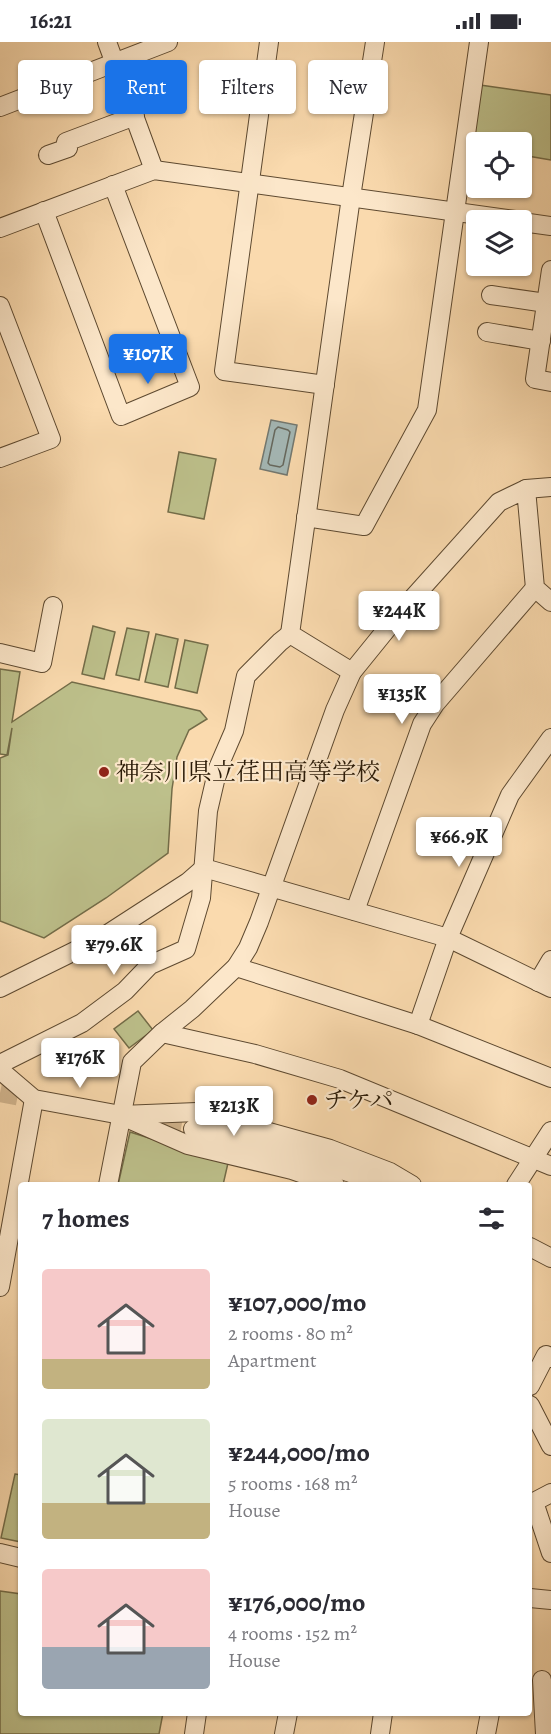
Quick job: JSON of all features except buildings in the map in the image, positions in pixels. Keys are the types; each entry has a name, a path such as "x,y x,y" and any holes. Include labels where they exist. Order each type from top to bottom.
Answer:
{"street":[{"path":"106,42 113,60"},
{"path":"122,60 168,42"},
{"path":"269,42 224,371 325,385"},
{"path":"0,1064 82,1023 125,991 150,965 186,949 201,898 208,811 218,768 234,731 246,676 290,634 375,42"},
{"path":"306,517 364,526 427,410 478,42"},
{"path":"0,107 105,66"},
{"path":"48,155 68,148 66,142 135,116 154,170"},
{"path":"0,228 154,170 466,213"},
{"path":"45,211 121,416 190,387 113,185"},
{"path":"532,223 551,226"},
{"path":"551,270 536,379 551,381"},
{"path":"491,295 546,303"},
{"path":"0,306 51,439 0,458"},
{"path":"487,332 541,340"},
{"path":"109,1182 132,1062 236,967 248,948 335,710 352,672 403,609 499,502 526,489 551,487"},
{"path":"526,489 535,588 551,602"},
{"path":"355,911 422,724 435,704 535,588"},
{"path":"0,654 42,663 53,606"},
{"path":"290,634 352,672"},
{"path":"418,1025 448,938 510,795 551,738"},
{"path":"204,868 448,938 545,985 551,960"},
{"path":"0,988 103,937 188,882 204,868"},
{"path":"236,967 418,1025 551,1078"},
{"path":"162,1033 255,1054 340,1079 551,1166"},
{"path":"0,1070 34,1099 121,1115 197,1112 330,1149 390,1172 407,1182"},
{"path":"19,1182 34,1099"},
{"path":"121,1115 188,1145 292,1170 326,1182"},
{"path":"193,1129 257,1145 376,1182"},
{"path":"518,1182 551,1131"},
{"path":"0,1287 18,1187"},
{"path":"532,1248 551,1258"},
{"path":"532,1382 546,1355 551,1358"},
{"path":"532,1409 551,1446"},
{"path":"551,1493 532,1503 551,1553"},
{"path":"0,1554 18,1557"},
{"path":"532,1598 551,1600"},
{"path":"541,1680 545,1734"},
{"path":"194,1734 197,1716"},
{"path":"284,1734 287,1716"},
{"path":"380,1734 383,1716"},
{"path":"486,1734 489,1716"}],"green space":[{"path":"480,85 551,95 551,160 532,157 532,132 473,132"},
{"path":"179,452 216,459 204,519 168,512"},
{"path":"93,626 115,632 104,679 82,674"},
{"path":"127,628 149,632 139,680 116,675"},
{"path":"156,634 178,639 168,687 145,682"},
{"path":"185,640 208,645 197,693 175,688"},
{"path":"0,669 20,672 12,722 72,682 200,711 207,719 189,730 177,757 172,789 168,853 106,898 44,938 0,921 0,758 8,755 12,728 7,755 0,754"},
{"path":"138,1011 153,1030 129,1048 114,1029"},
{"path":"130,1132 228,1163 224,1182 119,1182"},
{"path":"15,1474 18,1474 18,1541 1,1538"},
{"path":"0,1591 18,1594 18,1716 162,1716 159,1734 0,1734"}],"water":[{"path":"271,420 297,425 287,475 260,469"}],"tunnel":[{"path":"0,1093 40,1101"},
{"path":"137,1119 193,1129"}],"place":[{"name":"神奈川県立荏田高等学校","path":"104,772"},
{"name":"チケパ","path":"312,1100"}]}
